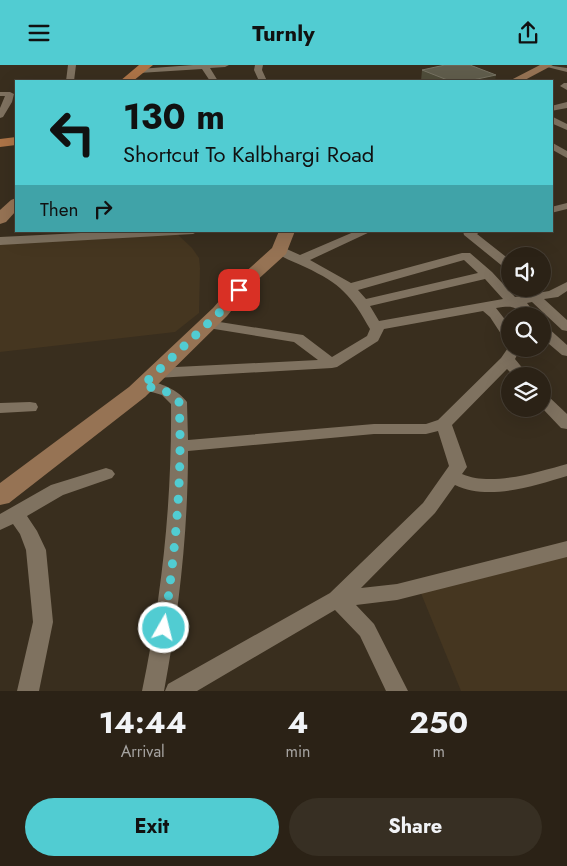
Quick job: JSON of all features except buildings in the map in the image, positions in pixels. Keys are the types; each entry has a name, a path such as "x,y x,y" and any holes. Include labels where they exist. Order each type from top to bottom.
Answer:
{"main road":[{"path":"127,80 143,68"},
{"path":"0,143 15,141"}],"street":[{"path":"70,80 72,65"},
{"path":"143,68 224,65"},
{"path":"259,65 258,70 263,80"},
{"path":"517,80 549,65 567,70"},
{"path":"205,67 213,80"},
{"path":"0,94 10,94 8,102 0,115"},
{"path":"553,108 567,105"},
{"path":"553,120 567,127"},
{"path":"553,146 567,155"},
{"path":"0,219 15,204"},
{"path":"553,210 567,206"},
{"path":"0,241 173,232"},
{"path":"299,260 364,232"},
{"path":"472,232 468,233 501,259"},
{"path":"0,496 149,379 207,324 284,240 299,260 319,269 349,288 376,329 374,338 332,364 149,379"},
{"path":"349,288 466,256 488,275 512,301 523,307"},
{"path":"361,304 488,275"},
{"path":"551,290 567,286"},
{"path":"375,326 526,297"},
{"path":"544,297 564,320"},
{"path":"486,306 501,324"},
{"path":"207,324 298,338 332,364"},
{"path":"551,338 567,352"},
{"path":"181,446 374,429 426,429 444,424 507,357"},
{"path":"149,379 179,402 181,446 178,524 160,655 153,691"},
{"path":"0,407 30,407"},
{"path":"551,407 567,424"},
{"path":"176,691 337,599 429,508 458,467 444,424"},
{"path":"452,476 471,485 501,484 537,479 567,470"},
{"path":"28,691 43,622 36,550 28,531 8,519 57,491 106,474"},
{"path":"337,599 397,592 567,549"},
{"path":"337,599 367,630 398,691"}],"shaded area":[{"path":"175,232 192,248 199,258 200,268 199,313 175,332 0,352 0,241"},
{"path":"567,548 567,691 461,691 418,586"}],"route":[{"path":"164,628 178,524 181,451 179,402 167,392 143,385 220,312 239,290"}]}
